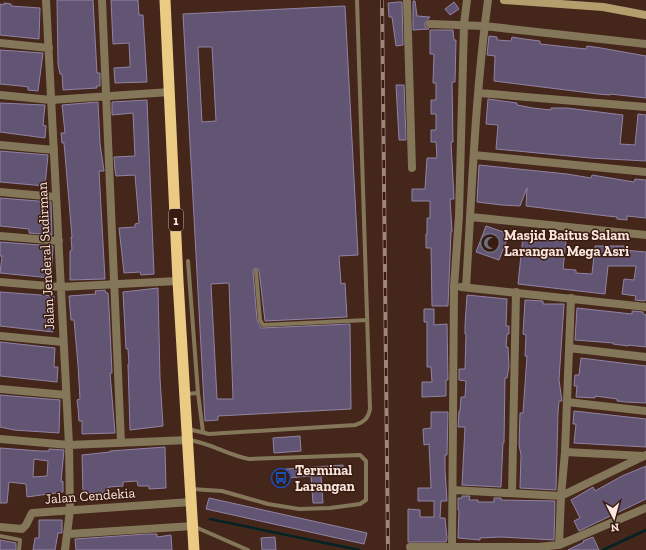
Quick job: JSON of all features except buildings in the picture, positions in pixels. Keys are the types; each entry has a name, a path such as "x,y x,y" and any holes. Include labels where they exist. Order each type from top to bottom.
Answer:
{"highway":[{"name":"1","path":"165,0 178,281 194,550"}],"main road":[{"path":"504,0 547,1 603,7 646,15"}],"street":[{"name":"Jalan Jenderal Sudirman","path":"46,0 69,445 70,513 69,534 66,550"},
{"path":"102,0 121,443"},
{"path":"407,0 412,168"},
{"path":"452,547 454,490 454,287 459,216 464,24 467,0"},
{"path":"466,287 477,116 484,26 488,0"},
{"path":"430,24 464,24 646,44"},
{"path":"0,43 48,48"},
{"path":"0,95 51,100 170,92"},
{"path":"479,93 646,108"},
{"path":"462,115 477,116"},
{"path":"0,145 54,150"},
{"path":"474,156 646,172"},
{"path":"0,192 56,197"},
{"path":"470,217 646,235"},
{"path":"0,236 59,241"},
{"path":"0,282 60,287 178,281"},
{"path":"454,287 516,292 646,307"},
{"path":"512,493 516,292"},
{"path":"559,545 565,452 571,298"},
{"path":"0,336 63,342"},
{"path":"569,348 646,357"},
{"path":"0,389 66,395"},
{"path":"567,402 646,411"},
{"path":"0,439 69,445 188,440"},
{"path":"565,452 645,456"},
{"path":"454,490 561,496 645,456"},
{"name":"Jalan Cendekia","path":"0,527 22,529 26,525 32,513 70,513 191,502"},
{"path":"410,547 538,547 559,545 646,508"},
{"path":"69,534 193,526"}],"lane":[{"path":"188,429 209,434 355,426 366,420 370,409 357,0"},
{"path":"188,261 198,393 203,432"},
{"path":"256,271 260,320 262,325 367,320"},
{"path":"185,394 198,393"},
{"path":"188,440 217,447 236,456 249,459 360,455 366,461 366,500 360,504 330,508 299,509 268,504 222,491 191,489"},
{"path":"193,526 248,550"},
{"path":"0,536 20,540 19,550"}],"waterway":[{"path":"210,519 359,550"},
{"path":"603,550 646,530"}],"railway":[{"path":"382,0 388,550"}],"place":[{"name":"Masjid Baitus Salam Larangan Mega Asri","path":"490,243"},
{"name":"Terminal Larangan","path":"281,478"}]}
